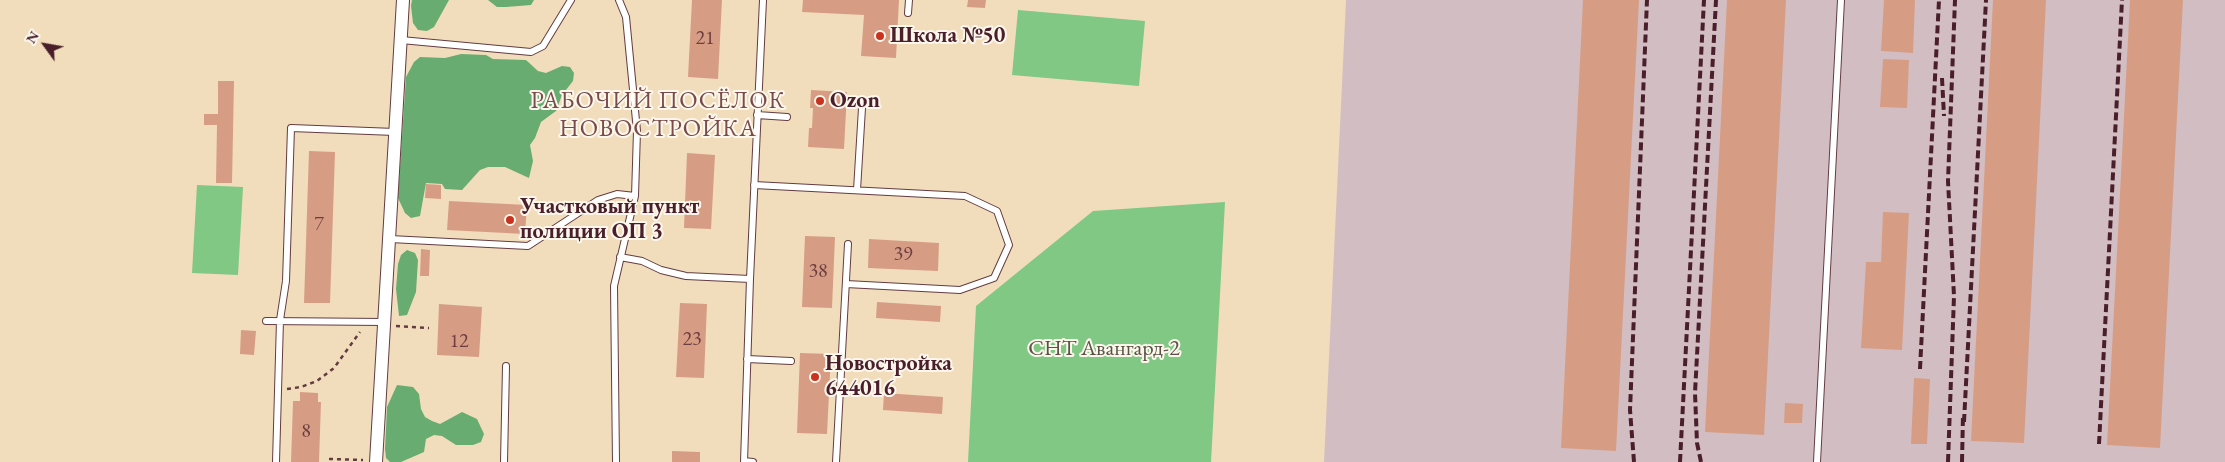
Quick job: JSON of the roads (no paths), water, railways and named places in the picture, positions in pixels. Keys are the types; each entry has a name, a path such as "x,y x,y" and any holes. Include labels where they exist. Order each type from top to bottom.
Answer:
{"street":[{"path":"377,461 403,0"}],"lane":[{"path":"401,40 531,52 543,46 571,0"},
{"path":"616,462 614,286 635,196 637,131 626,17 619,0"},
{"path":"753,462 744,462 750,279 763,0"},
{"path":"908,13 909,0"},
{"path":"1817,462 1841,0"},
{"path":"857,190 862,108"},
{"path":"757,115 787,117"},
{"path":"276,462 280,320 286,281 291,128 395,132"},
{"path":"754,185 965,196 997,211 1009,245 994,278 960,290 846,284"},
{"path":"390,239 528,246 598,200 616,194 635,196"},
{"path":"836,462 848,244"},
{"path":"620,257 642,261 660,270 686,276 750,279"},
{"path":"266,321 368,321 385,324"},
{"path":"747,359 791,361"},
{"path":"504,462 506,366"}],"railway":[{"path":"1634,462 1630,410 1647,0"},
{"path":"1680,462 1704,0"},
{"path":"1701,462 1697,443 1695,393 1716,0"},
{"path":"1920,369 1939,0"},
{"path":"1948,462 1954,296 1948,181 1955,0"},
{"path":"1964,422 1986,0"},
{"path":"2099,444 2122,0"},
{"path":"1942,78 1944,116"},
{"path":"1962,462 1963,415"}],"place":[{"name":"Школа №50","path":"880,36"},
{"name":"Ozon","path":"820,101"},
{"name":"Участковый пункт полиции ОП 3","path":"510,220"},
{"name":"Новостройка 644016","path":"815,377"}],"district":[{"name":"РАБОЧИЙ ПОСЁЛОК НОВОСТРОЙКА","path":"658,115"}],"park label":[{"name":"СНТ Авангард-2","path":"1104,349"}]}
